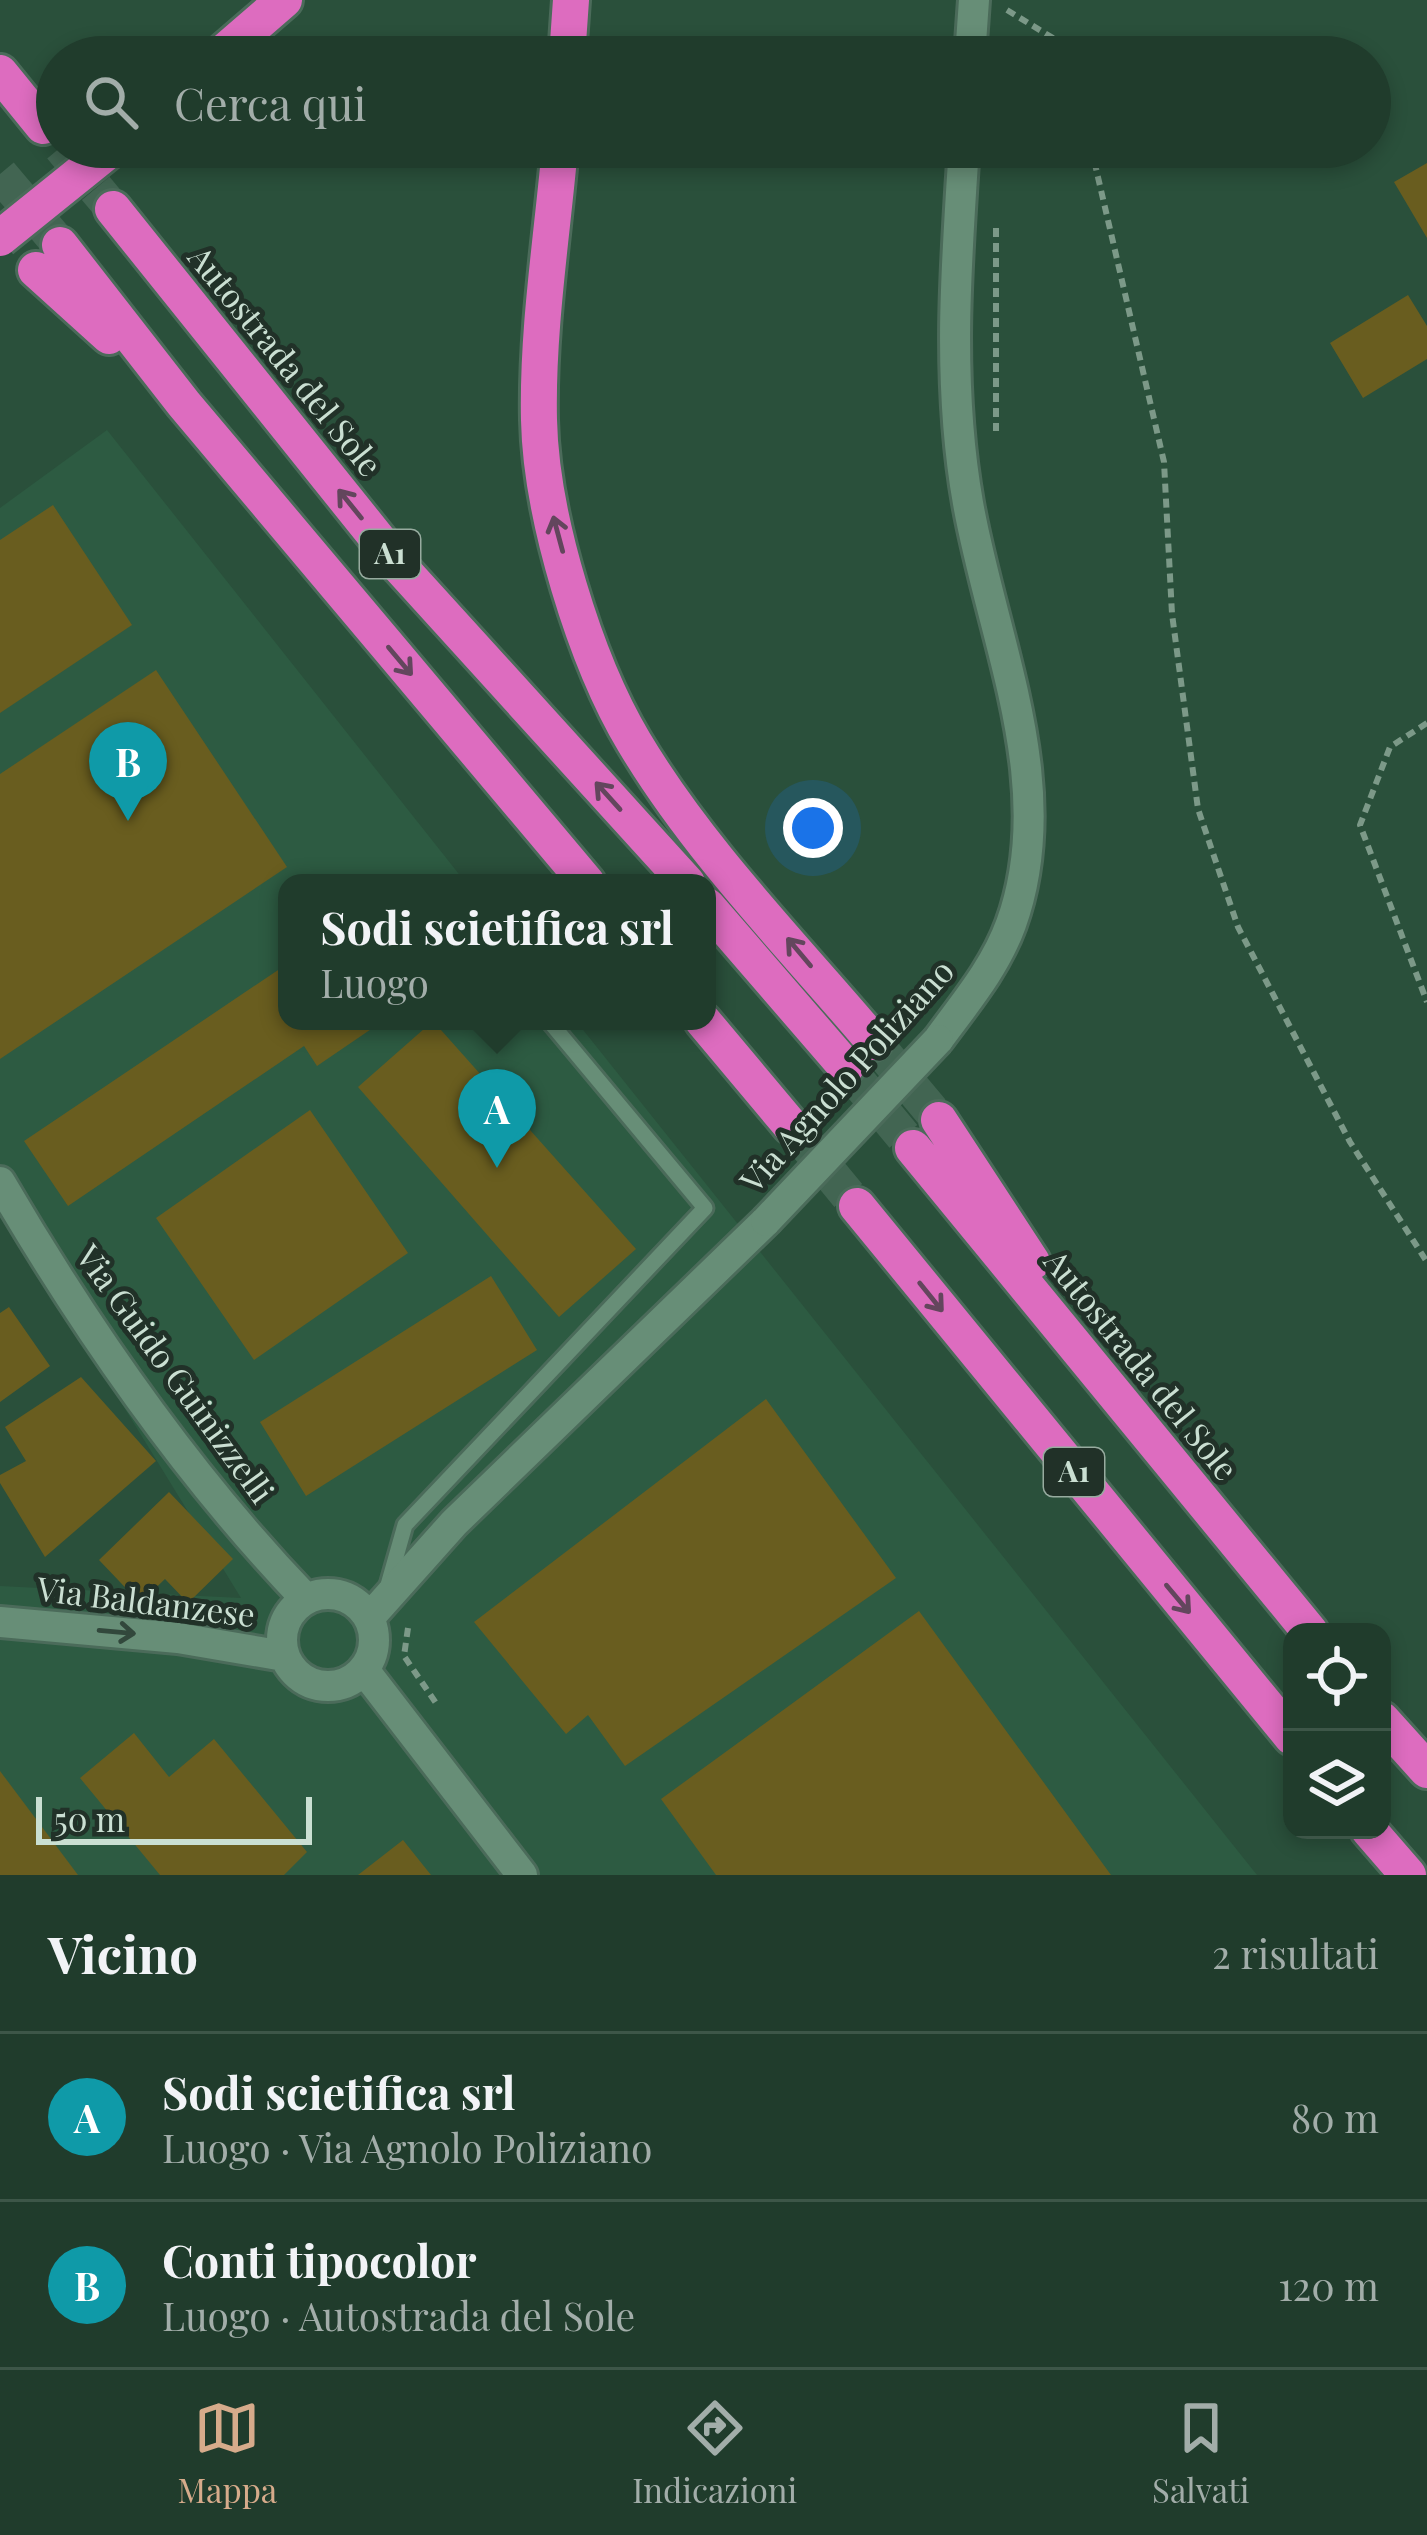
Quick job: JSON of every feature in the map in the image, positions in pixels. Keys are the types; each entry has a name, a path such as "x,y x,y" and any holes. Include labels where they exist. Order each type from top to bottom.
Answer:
{"highway":[{"path":"242,36 284,0"},
{"path":"569,36 572,0"},
{"path":"0,74 36,117"},
{"path":"0,238 87,168"},
{"path":"558,168 539,422 554,524 592,646 633,741 704,839 874,1042"},
{"name":"Autostrada del Sole","path":"113,209 401,568 679,874"},
{"name":"A1","path":"48,258 184,404 579,874"},
{"path":"716,916 846,1067"},
{"path":"710,1030 790,1126"},
{"path":"939,1120 1132,1416"},
{"name":"Autostrada del Sole","path":"913,1148 1303,1623"},
{"name":"A1","path":"857,1207 1287,1731"},
{"path":"1391,1730 1427,1770"},
{"path":"1377,1839 1408,1875"}],"street":[{"path":"971,36 974,0"},
{"name":"Via Agnolo Poliziano","path":"376,1611 454,1523 766,1221 938,1040 986,976 1011,925 1026,867 1030,800 968,504 953,381 963,168"},
{"name":"Via Guido Guinizzelli","path":"0,1182 86,1319 204,1487 305,1599"},
{"name":"Via Baldanzese","path":"364,1670 340,1685 319,1686 295,1674 284,1656 283,1628 305,1599 336,1594 376,1611"},
{"path":"376,1611 374,1649 364,1670 522,1875"},
{"name":"Via Baldanzese","path":"0,1622 178,1638 284,1656"}],"lane":[{"path":"376,1611 405,1525 705,1208 557,1030"}],"path":[{"path":"1007,10 1048,36"},
{"path":"1096,168 1164,462 1172,614 1198,809 1238,926 1350,1142 1427,1262"},
{"path":"1427,723 1390,747 1360,825 1427,1002"},
{"path":"412,1619 404,1656 441,1710"}],"shaded area":[{"path":"107,430 459,874 278,874 278,1030 583,1030 1257,1875 0,1875 0,1586 241,1598 0,1205 0,508"}],"building":[{"path":"1427,163 1427,238 1394,182"},
{"path":"1408,295 1427,326 1427,359 1363,398 1330,343"},
{"path":"53,505 132,625 0,713 0,540"},
{"path":"156,670 287,867 0,1059 0,774"},
{"path":"278,970 278,1030 370,1030 317,1066 304,1046 68,1206 24,1141"},
{"path":"423,1030 441,1030 636,1249 559,1317 358,1087"},
{"path":"310,1110 408,1253 254,1360 156,1218"},
{"path":"491,1276 537,1350 306,1496 260,1422"},
{"path":"9,1307 50,1366 0,1402 0,1313"},
{"path":"81,1377 156,1461 45,1557 0,1483 0,1475 26,1461 5,1427"},
{"path":"766,1399 896,1578 625,1766 588,1715 566,1734 474,1622"},
{"path":"169,1492 233,1559 188,1603 165,1579 140,1603 99,1560"},
{"path":"919,1611 1111,1875 716,1875 661,1799"},
{"path":"134,1733 169,1777 214,1739 307,1852 284,1875 160,1875 80,1778"},
{"path":"0,1771 78,1875 0,1875"},
{"path":"403,1840 431,1875 358,1875"}],"tunnel":[{"path":"79,168 113,209"},
{"path":"0,174 60,245"},
{"path":"874,1042 939,1120"},
{"path":"846,1067 913,1148"},
{"path":"791,1126 857,1206"}],"place":[{"name":"Conti tipocolor","path":"128,821"},
{"name":"Sodi scietifica srl","path":"497,1168"}]}
